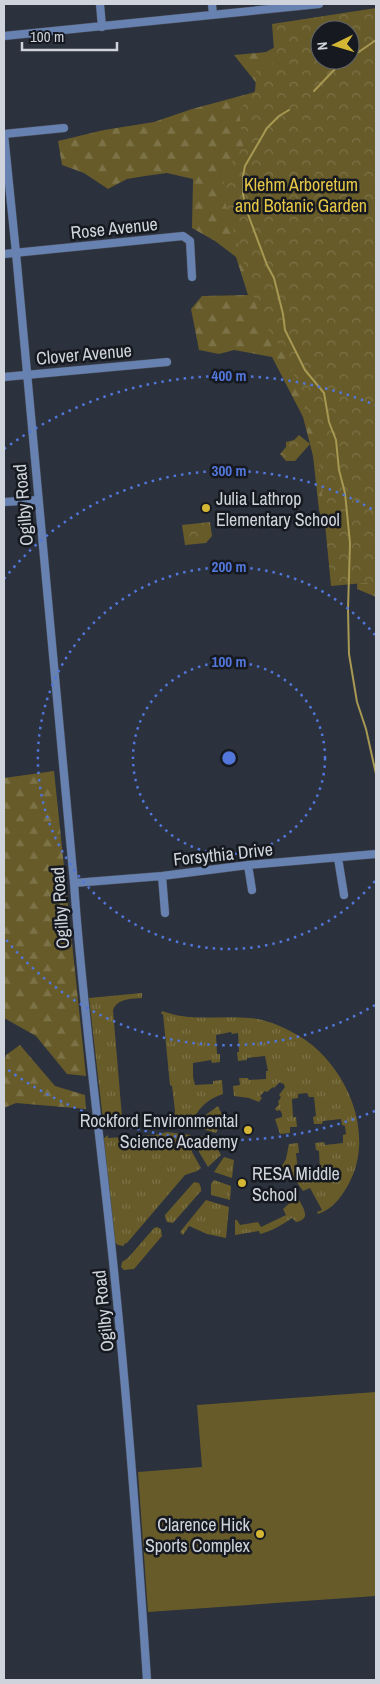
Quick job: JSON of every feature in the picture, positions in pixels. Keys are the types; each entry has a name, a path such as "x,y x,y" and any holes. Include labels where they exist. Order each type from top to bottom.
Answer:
{"street":[{"path":"100,4 102,26"},
{"path":"212,4 213,15"},
{"path":"4,36 319,4"},
{"path":"4,134 64,128"},
{"name":"Ogilby Road","path":"4,134 74,883 79,957 113,1258 129,1425 147,1680"},
{"name":"Rose Avenue","path":"4,254 182,236 190,241 192,278"},
{"name":"Clover Avenue","path":"4,377 167,362"},
{"path":"4,502 38,500"},
{"name":"Forsythia Drive","path":"74,883 376,854"},
{"path":"338,858 344,895"},
{"path":"248,866 252,890"},
{"path":"162,876 165,913"}],"green space":[{"name":"Klehm Arboretum and Botanic Garden","path":"376,8 376,582 331,586 316,430 286,356 260,317 225,202 223,175 243,146 239,110 255,91 257,65 275,63 272,24"},
{"path":"277,46 376,490 376,597 357,589 358,565 335,556 319,510 313,456 303,417 272,357 234,350 219,354 199,350 191,309 202,296 248,295 236,257 215,241 192,228 193,179 167,173 127,179 108,189 84,173 62,165 58,141 104,130 154,122 192,109 262,90 234,55 266,52"},
{"path":"299,435 310,444 295,461 286,461 280,454 286,447 286,442 294,440"},
{"path":"210,522 212,536 206,543 185,545 182,525"},
{"path":"54,771 86,1076 67,1074 36,1036 4,1018 4,778"},
{"path":"142,993 142,998 121,1001 113,1010 122,1117 118,1123 113,1125 103,1120 89,998"},
{"path":"162,1011 183,1016 205,1018 238,1017 266,1021 292,1032 311,1044 327,1060 341,1078 351,1099 357,1121 359,1144 356,1166 347,1187 331,1207 318,1214 317,1212 322,1210 310,1188 303,1191 296,1181 281,1168 286,1159 289,1144 298,1143 299,1153 296,1153 298,1172 306,1171 306,1175 312,1174 312,1171 320,1170 319,1151 316,1150 315,1143 324,1142 325,1145 343,1143 343,1135 346,1134 345,1126 342,1125 341,1119 314,1124 313,1117 316,1116 314,1097 309,1097 307,1093 298,1094 298,1098 292,1099 293,1117 296,1117 297,1127 290,1127 290,1133 280,1134 275,1119 282,1117 282,1114 280,1110 277,1111 275,1109 281,1097 279,1095 285,1087 283,1083 280,1082 274,1088 267,1092 265,1091 260,1096 262,1098 259,1102 249,1098 234,1096 233,1086 240,1085 239,1078 248,1078 249,1080 266,1079 266,1071 268,1071 265,1056 238,1061 238,1033 232,1034 231,1032 216,1035 217,1054 220,1054 220,1062 212,1063 211,1060 193,1063 195,1085 213,1084 213,1081 222,1080 223,1094 203,1106 191,1125 174,1120 175,1111 172,1086 170,1085"},
{"path":"20,1045 55,1086 85,1095 86,1109 16,1103 4,1108 4,1064 6,1055"},
{"path":"218,1106 225,1121 220,1125 216,1133 199,1128 207,1114"},
{"path":"167,1132 191,1135 192,1152 201,1168 185,1175 127,1243 124,1246 118,1245 114,1242 103,1139 108,1135 108,1138 155,1135"},
{"path":"198,1136 216,1138 216,1146 221,1155 208,1167 199,1152"},
{"path":"224,1157 234,1160 232,1178 214,1172"},
{"path":"214,1180 231,1186 230,1200 211,1195 211,1184"},
{"path":"194,1182 199,1183 201,1191 173,1223 167,1222 165,1215"},
{"path":"298,1198 305,1213 301,1221 296,1222 292,1218 260,1234 259,1231 235,1235 235,1220 240,1225 258,1222 261,1227 286,1215 283,1209"},
{"path":"206,1200 229,1207 226,1238 207,1234 189,1226 183,1235 180,1232"},
{"path":"157,1227 161,1229 162,1236 134,1269 124,1270 121,1267 122,1262"},
{"name":"Clarence Hick Sports Complex","path":"376,1392 376,1596 148,1612 138,1472 202,1467 197,1405"}],"waterway":[{"path":"360,51 376,40"},
{"path":"314,91 334,70"},
{"path":"289,110 279,116 267,128 245,166 243,194 246,209 267,265 274,278 285,330 305,370 324,393 329,422 336,440 339,470 345,493 350,543 349,654 357,702 366,729 376,774"}],"place":[{"name":"Julia Lathrop Elementary School","path":"206,508"},
{"name":"Rockford Environmental Science Academy","path":"248,1130"},
{"name":"RESA Middle School","path":"242,1183"},
{"name":"Clarence Hick Sports Complex","path":"260,1534"}]}
